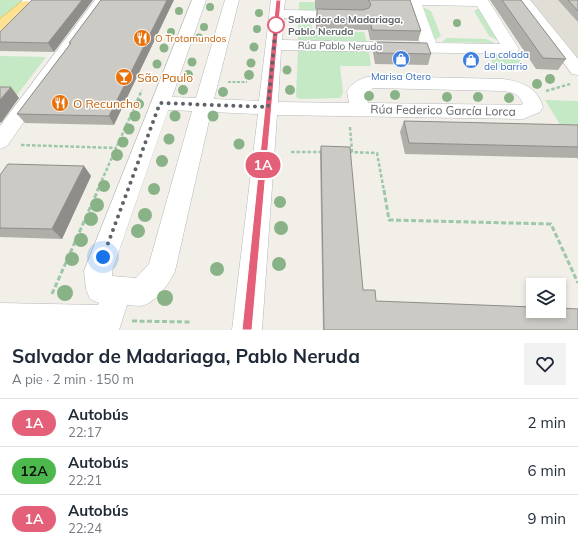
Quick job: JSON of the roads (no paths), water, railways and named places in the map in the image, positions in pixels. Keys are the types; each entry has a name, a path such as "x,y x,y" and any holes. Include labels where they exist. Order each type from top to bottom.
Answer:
{"highway":[{"path":"0,26 29,3"}],"street":[{"path":"0,140 102,0"},
{"path":"198,0 98,271 100,289 141,292 161,271 203,105 232,0"},
{"name":"Rúa Pablo Neruda","path":"274,44 511,49 482,2 335,0"},
{"path":"524,0 578,70"},
{"path":"413,1 430,47"},
{"path":"0,32 29,3"},
{"path":"247,330 278,7 357,15"},
{"path":"403,16 418,16"},
{"name":"Rúa Federico García Lorca","path":"160,103 268,107 359,109 523,112 533,107 532,99 519,87 503,85 369,82 356,91 359,109"},
{"path":"0,318 108,320 117,291"}],"place":[{"name":"Salvador de Madariaga, Pablo Neruda","path":"276,25"},
{"name":"O Trotamundos","path":"142,38"},
{"name":"Marisa Otero","path":"401,59"},
{"name":"La colada del barrio","path":"471,60"},
{"name":"São Paulo","path":"124,77"},
{"name":"O Recuncho","path":"60,103"}]}
